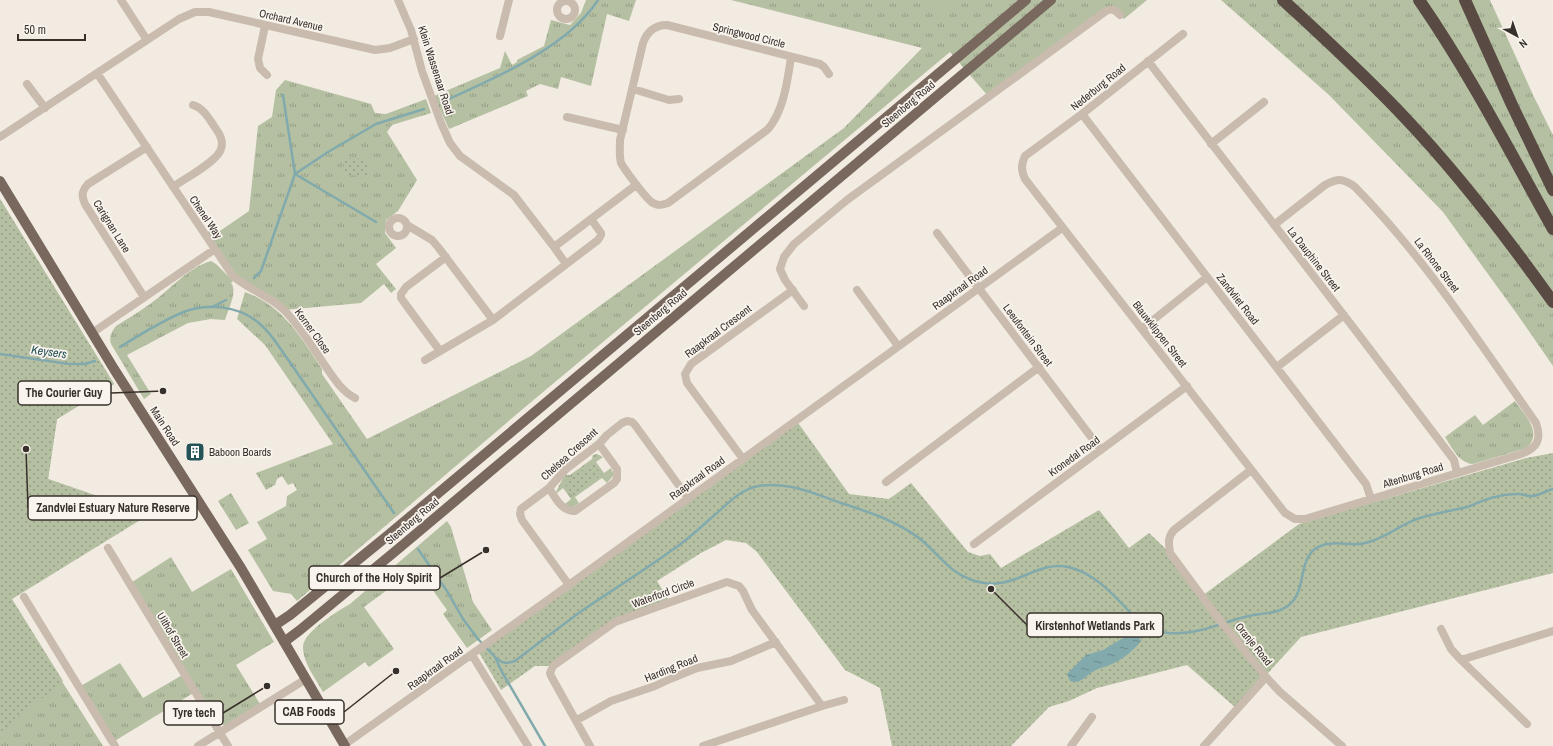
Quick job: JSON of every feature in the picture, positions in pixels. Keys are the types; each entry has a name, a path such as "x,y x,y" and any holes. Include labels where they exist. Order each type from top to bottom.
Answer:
{"highway":[{"path":"1283,0 1408,120 1460,179 1504,234 1553,302"},
{"path":"1419,0 1439,28 1553,229"},
{"path":"1465,0 1512,105 1553,190"}],"main road":[{"name":"Steenberg Road","path":"275,625 290,615 386,537 1026,0"},
{"name":"Steenberg Road","path":"284,642 398,549 1051,0"},
{"name":"Main Road","path":"0,181 114,369 223,539 345,746"}],"street":[{"path":"121,0 147,40"},
{"name":"Klein Wassenaar Road","path":"398,0 414,39 422,71 437,113 450,143 456,152 514,195 566,264"},
{"path":"500,36 509,0"},
{"path":"804,306 785,280 780,269 784,257 799,239 847,200 1106,11 1110,9 1115,10 1120,15"},
{"name":"Orchard Avenue","path":"0,138 178,19 195,12 209,12 375,50 390,48 414,39"},
{"name":"Springwood Circle","path":"660,25 666,25 791,57 789,72 778,114 774,123 767,130 668,203 661,206 652,202 636,185 621,162 619,151 645,37 653,28 660,25"},
{"path":"265,26 258,59 260,68 267,74"},
{"name":"Nederburg Road","path":"1025,156 1082,114 1183,34"},
{"path":"791,57 820,64 824,67 828,74"},
{"name":"La Dauphine Street","path":"1148,61 1451,456 1454,460 1457,473"},
{"name":"Chenel Way","path":"92,333 215,250 97,73"},
{"path":"27,84 45,108"},
{"path":"633,88 669,100 679,99"},
{"path":"1212,144 1264,102"},
{"path":"173,187 213,160 221,150 222,141 220,134 202,108 193,105"},
{"name":"Zandvliet Road","path":"1082,114 1366,484 1371,499"},
{"path":"567,117 623,130"},
{"name":"Carignan Lane","path":"144,298 85,204 82,194 84,188 88,184 147,147"},
{"name":"Blauwklippen Street","path":"1025,156 1021,164 1025,179 1285,513 1295,519"},
{"name":"La Rhone Street","path":"1274,225 1325,185 1334,180 1341,179 1349,182 1355,187 1413,251 1462,317 1536,423 1538,439 1535,446"},
{"path":"554,247 636,185"},
{"path":"425,360 493,320 598,240 601,235 600,231 591,219"},
{"path":"407,225 432,240 493,320"},
{"name":"Raapkraal Road","path":"345,746 1062,228"},
{"name":"Leeufontein Street","path":"937,233 1101,450"},
{"name":"Kerner Close","path":"215,250 233,276 242,284 272,300 284,310 298,326 341,389 355,398"},
{"path":"440,351 401,298 401,294 406,287 446,257"},
{"path":"1142,329 1207,277"},
{"name":"Raapkraal Crescent","path":"743,458 687,383 685,374 691,364 792,290"},
{"path":"857,290 898,346"},
{"path":"1277,367 1344,315"},
{"path":"886,482 1039,368"},
{"name":"Kronedal Road","path":"974,544 1187,386"},
{"name":"Chelsea Crescent","path":"569,585 520,516 521,510 524,506 548,488 566,469 599,444 607,435 622,423 627,421 632,422 688,498"},
{"path":"548,488 563,507 570,511 575,511 614,484 617,479 617,469 599,444"},
{"name":"Altenburg Road","path":"1295,519 1305,519 1520,454 1535,446"},
{"name":"Oranje Road","path":"1251,470 1174,530 1168,541 1170,553 1218,618 1266,677 1280,692 1342,746"},
{"name":"Uithof Street","path":"108,548 228,746"},
{"name":"Waterford Circle","path":"590,746 577,720 551,676 550,673 553,666 615,622 727,582 739,586 752,610 822,706"},
{"path":"24,597 115,746"},
{"path":"1441,629 1451,649 1527,724"},
{"path":"1461,660 1553,631"},
{"name":"Harding Road","path":"577,720 611,701 655,686 670,678 697,668 731,661 776,642"},
{"path":"475,653 528,746"},
{"path":"1204,746 1266,677"},
{"path":"198,746 306,679"},
{"path":"703,746 844,700"},
{"path":"1071,746 1092,717"}],"green space":[{"path":"586,0 636,0 629,21 607,14 591,86 561,77 558,89 540,84 526,91 528,96 449,129 434,96 500,68 505,51 512,65 517,62 517,60 544,46 551,20 570,25 581,13"},
{"path":"731,0 1147,0 1124,19 1115,10 1110,9 988,96 950,52 524,408 297,601 291,594 273,591 248,550 267,539 257,522 286,506 287,496 297,490 293,483 288,485 282,476 277,479 275,485 266,490 256,473 333,444 265,345 237,319 245,292 270,305 290,324 306,345 322,369 322,374 367,439 531,356 844,128 922,48"},
{"path":"929,0 959,0 948,12 938,15 930,11 927,5"},
{"path":"1221,0 1490,0 1553,135 1553,366 1443,212 1329,95"},
{"path":"285,80 371,104 375,113 386,114 426,99 431,113 392,125 387,132 417,180 398,211 386,220 385,233 396,248 376,264 396,289 391,293 384,284 361,303 284,310 242,284 205,234 211,229 214,235 249,211 258,126 272,117 276,90"},
{"path":"344,158 369,159 368,176 343,175"},
{"path":"0,199 114,384 57,419 48,479 102,498 9,598 103,746 0,746 0,593 44,480"},
{"path":"0,199 114,384 57,419 48,479 150,514 12,599 63,681 0,732"},
{"path":"211,261 233,281 231,283 233,286 233,296 225,320 211,319 188,323 127,355 151,394 144,399 111,344 110,337 112,332 116,326 150,304 186,274 202,264"},
{"path":"1515,401 1531,424 1533,430 1531,442 1527,448 1473,464 1460,458 1445,437 1475,415 1483,425"},
{"path":"796,420 849,494 889,499 911,483 968,552 980,556 990,554 1001,568 1099,510 1129,548 1149,533 1170,553 1202,596 1299,524 1526,458 1553,453 1553,573 1301,637 1236,708 1187,665 1097,688 1069,701 1049,707 1011,746 892,746 880,688 845,670 757,552 746,543 726,540 701,553 657,581 670,602 615,622 553,666 535,666 501,690 478,651"},
{"path":"597,454 603,457 596,462 604,473 611,468 614,475 607,483 602,478 575,497 579,503 572,508 569,507 565,504 571,499 563,488 557,493 556,492 564,476 570,475 592,459 593,455"},
{"path":"593,462 602,475 573,496 564,483"},
{"path":"231,493 249,523 236,530 218,501"},
{"path":"447,521 451,527 473,602 492,630 467,648 443,614 447,610 417,568 364,607 394,649 369,667 365,662 323,692 305,659 303,647 309,635 322,622 350,604"},
{"path":"171,557 192,592 231,569 274,642 236,665 260,704 226,725 218,724 195,692 113,742 79,687 120,663 143,698 184,674 129,584"}],"water":[{"path":"1133,632 1138,634 1141,641 1128,654 1110,665 1094,671 1080,681 1070,681 1067,674 1086,655 1103,650"}],"waterway":[{"path":"442,102 506,72 548,47 568,33 598,0"},
{"path":"254,278 261,271 295,174 283,95"},
{"path":"295,174 328,152 376,124 424,109"},
{"path":"295,174 376,222"},
{"path":"212,307 226,300"},
{"path":"120,347 149,329 189,310 221,307 232,309 252,318 263,327 275,341 394,513"},
{"name":"Keysers","path":"0,354 69,364 84,364 95,361"},
{"path":"418,549 447,591 463,619 478,639 496,658 507,663 515,661 583,610 674,549 739,495 752,488 770,485 780,485 801,489 881,517 906,529 927,545 954,570 975,581 989,584 1001,583 1045,568 1056,566 1068,567 1077,570 1085,573 1100,583 1144,625 1160,632 1179,633 1197,631 1240,618 1275,612 1285,608 1295,598 1299,590 1305,564 1309,556 1314,550 1323,545 1334,543 1365,543 1426,516 1467,507 1498,496 1519,494 1532,496 1553,489"},
{"path":"496,659 545,746"}],"place":[{"name":"The Courier Guy","path":"163,391"},
{"name":"Zandvlei Estuary Nature Reserve","path":"26,449"},
{"name":"Baboon Boards","path":"195,452"},
{"name":"Church of the Holy Spirit","path":"486,550"},
{"name":"Kirstenhof Wetlands Park","path":"991,589"},
{"name":"CAB Foods","path":"396,671"},
{"name":"Tyre tech","path":"267,686"}]}
